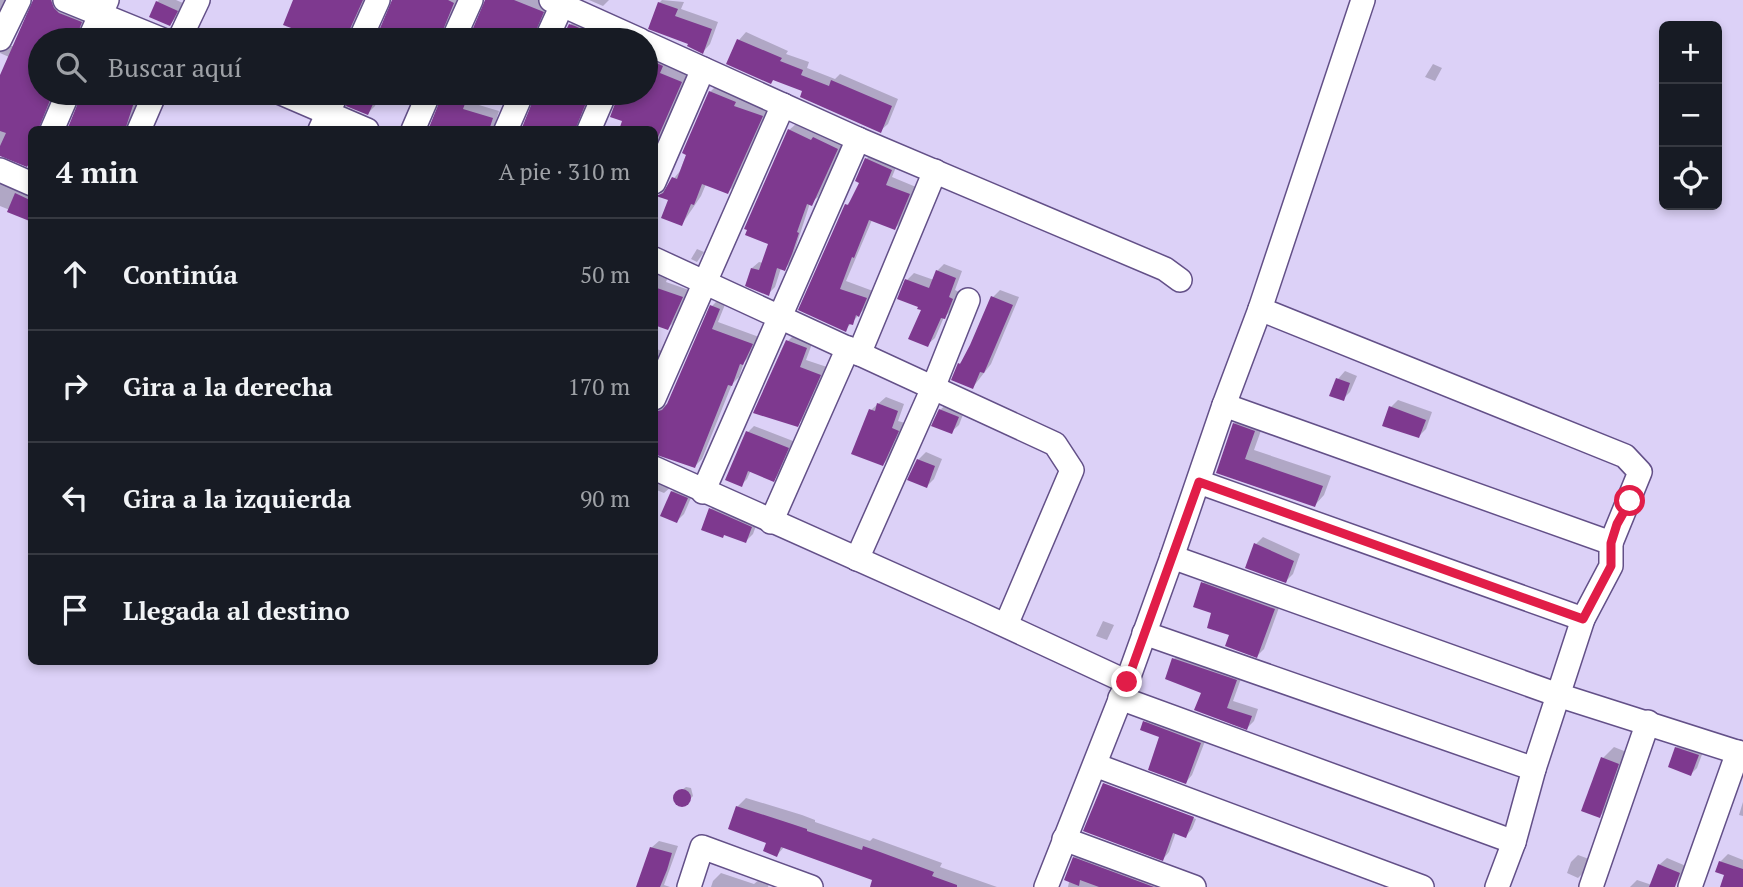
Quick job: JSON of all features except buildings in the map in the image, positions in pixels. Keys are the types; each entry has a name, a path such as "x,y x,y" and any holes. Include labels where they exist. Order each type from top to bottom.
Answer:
{"street":[{"path":"0,39 19,0"},
{"path":"65,0 103,7 141,28"},
{"path":"185,28 198,0"},
{"path":"365,28 378,0"},
{"path":"458,28 471,0"},
{"path":"1046,887 1124,690 1199,482 1363,0"},
{"path":"549,28 556,3 610,28"},
{"path":"94,28 103,7"},
{"path":"658,50 858,139 1165,269 1180,280"},
{"path":"658,173 703,69"},
{"path":"658,389 783,104"},
{"path":"54,126 63,105"},
{"path":"141,126 150,105"},
{"path":"311,105 358,126"},
{"path":"415,126 424,105"},
{"path":"508,126 517,105"},
{"path":"591,126 600,105"},
{"path":"703,492 858,139"},
{"path":"0,170 28,182"},
{"path":"771,522 935,171"},
{"path":"658,261 1055,444 1072,470 1006,625"},
{"path":"857,559 933,388 968,300"},
{"path":"1260,309 1625,456 1640,472 1611,543 1611,566 1583,619 1534,769 1514,842 1497,887"},
{"path":"1224,405 1611,543"},
{"path":"658,470 1006,625 1124,690 1514,842"},
{"path":"1199,482 1583,619"},
{"path":"1172,557 1558,695 1740,753 1689,887"},
{"path":"1144,633 1534,769"},
{"path":"1591,887 1648,723"},
{"path":"1095,765 1422,887"},
{"path":"1064,839 1194,887"},
{"path":"689,887 702,847 811,887"}],"route":[{"path":"1127,682 1199,482 1583,619 1611,566 1611,543 1617,524 1630,501"}]}
